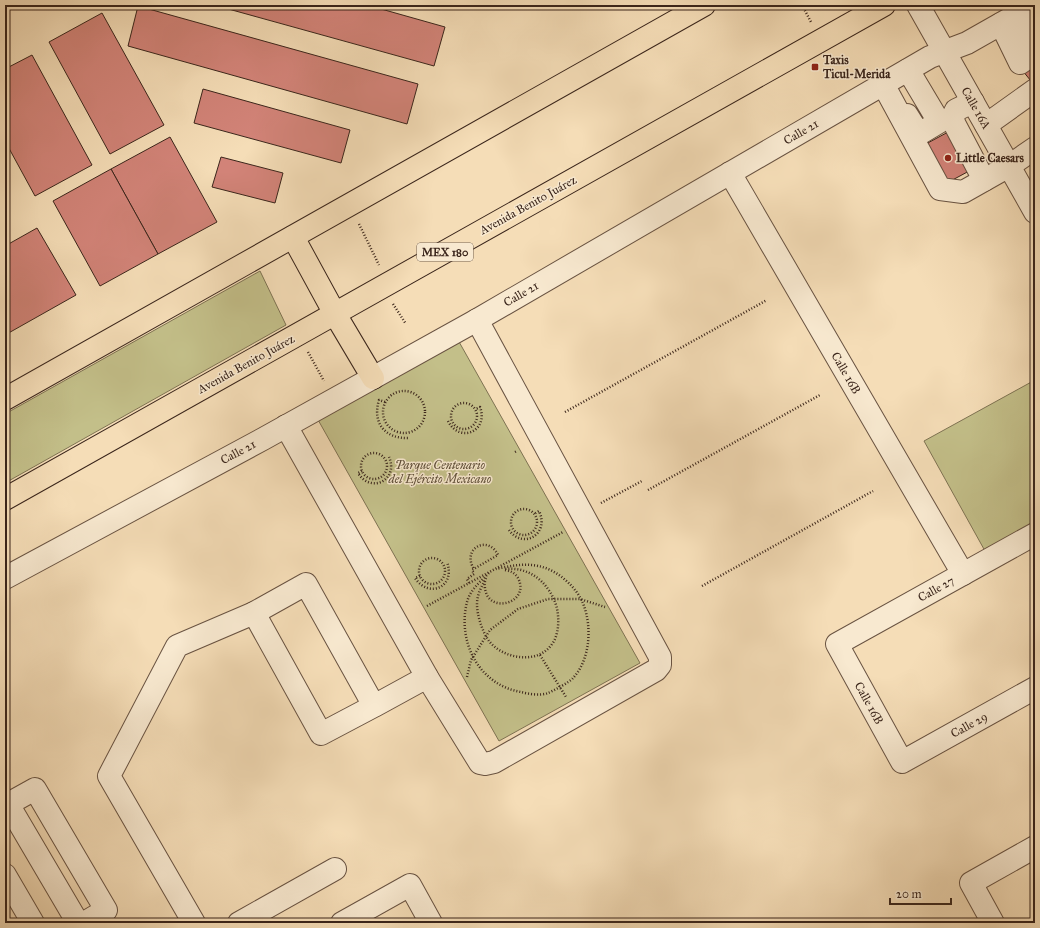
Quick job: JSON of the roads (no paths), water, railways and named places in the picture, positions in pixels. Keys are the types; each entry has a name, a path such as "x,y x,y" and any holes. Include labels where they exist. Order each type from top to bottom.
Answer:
{"main road":[{"path":"5,399 704,5"},
{"name":"Avenida Benito Juárez","path":"5,499 884,5"},
{"path":"293,237 335,314 373,378"}],"street":[{"name":"Calle 16A","path":"918,5 1034,209"},
{"name":"Calle 21","path":"5,578 286,426 477,320 930,57 967,43 1018,14"},
{"path":"1018,14 1035,52"},
{"path":"885,83 919,134 939,122 908,70"},
{"path":"885,83 940,189 963,192 1009,166 1035,148"},
{"path":"986,125 1035,90"},
{"path":"973,102 956,110 953,116 954,123 984,180"},
{"name":"Calle 16B","path":"730,173 963,574"},
{"path":"286,426 427,677 480,763 485,764 494,762 656,670 660,665 660,657 477,320"},
{"name":"Calle 27","path":"837,644 1035,534"},
{"path":"194,923 109,776 177,646 254,613 306,584 374,706"},
{"path":"254,613 321,734 427,677"},
{"name":"Calle 16B","path":"837,644 902,762"},
{"name":"Calle 29","path":"902,762 1035,688"},
{"path":"78,923 7,804 34,789 106,910 84,923"},
{"path":"994,923 971,883 1035,846"},
{"path":"239,923 334,869"},
{"path":"342,923 410,885 431,923"},
{"path":"8,888 33,923"}],"place":[{"name":"Taxis Ticul-Merida","path":"815,67"},
{"name":"Little Caesars","path":"948,158"}],"park label":[{"name":"Parque Centenario del Ejército Mexicano","path":"440,472"}]}
